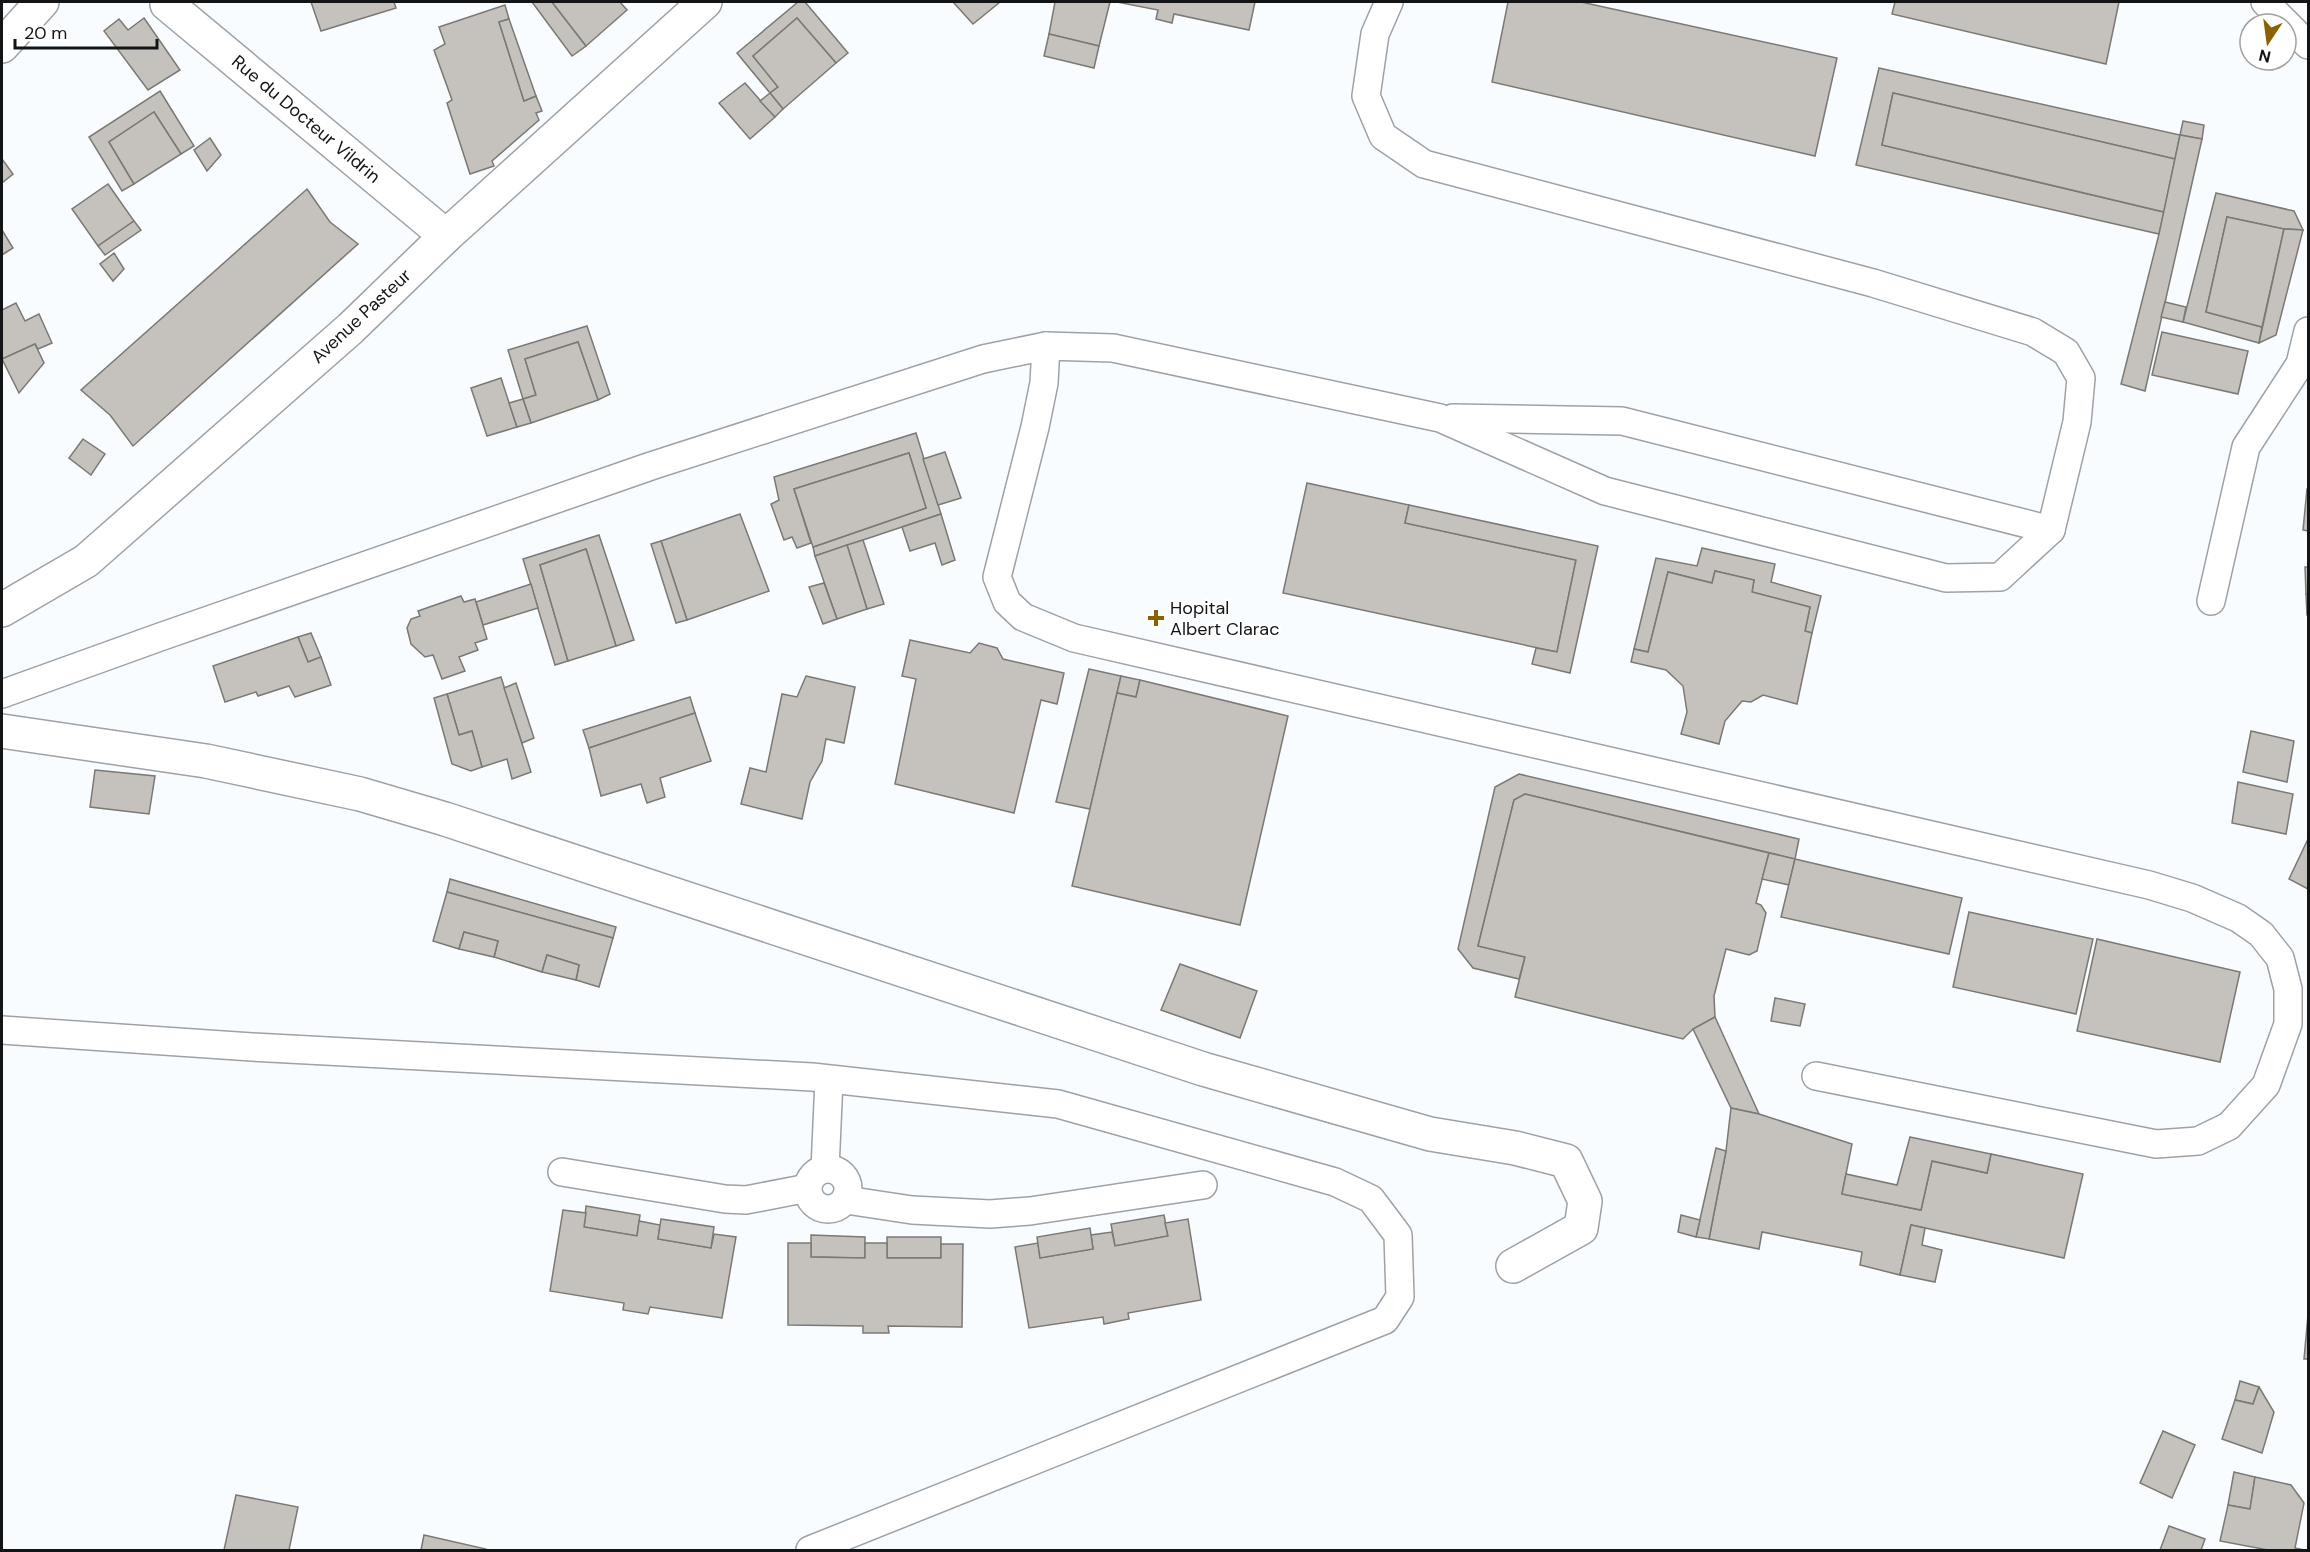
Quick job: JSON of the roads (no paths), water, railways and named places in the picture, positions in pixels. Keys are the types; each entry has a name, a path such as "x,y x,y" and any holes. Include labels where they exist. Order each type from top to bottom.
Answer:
{"main road":[{"path":"2,46 42,2"},
{"name":"Rue du Docteur Vildrin","path":"168,2 167,4 446,236"},
{"name":"Avenue Pasteur","path":"2,610 86,561 351,328 446,236 705,2"},
{"path":"2,731 206,761 360,794 445,819 1203,1069 1430,1134 1515,1148 1566,1161 1585,1201 1581,1228 1513,1266"}],"lane":[{"path":"1389,2 1375,34 1366,96 1383,136 1424,164 1873,284 2032,332 2066,352 2081,378 2077,422 2051,530 2000,577 1946,578 1605,491 1440,418"},
{"path":"2265,2 2308,45"},
{"path":"2211,601 2246,447 2300,364 2308,331"},
{"path":"2,694 651,466 983,360 1046,346 1113,348 1440,418 1622,421 2051,530"},
{"path":"1046,346 1044,383 1035,427 997,577 1007,602 1023,617 1074,638 2149,885 2192,898 2238,918 2261,934 2280,958 2288,989 2288,1024 2266,1085 2229,1126 2198,1141 2156,1144 1816,1076"},
{"path":"2,1030 829,1080 1058,1104 1335,1182 1371,1199 1398,1234 1400,1297 1385,1320 810,1551"},
{"path":"817,1179 829,1080"},
{"path":"562,1172 725,1199 746,1200 817,1179 831,1169 843,1175 849,1187 846,1200 912,1210 990,1214 1030,1211 1203,1185"}],"place":[{"name":"Hopital Albert Clarac","path":"1156,618"}]}
